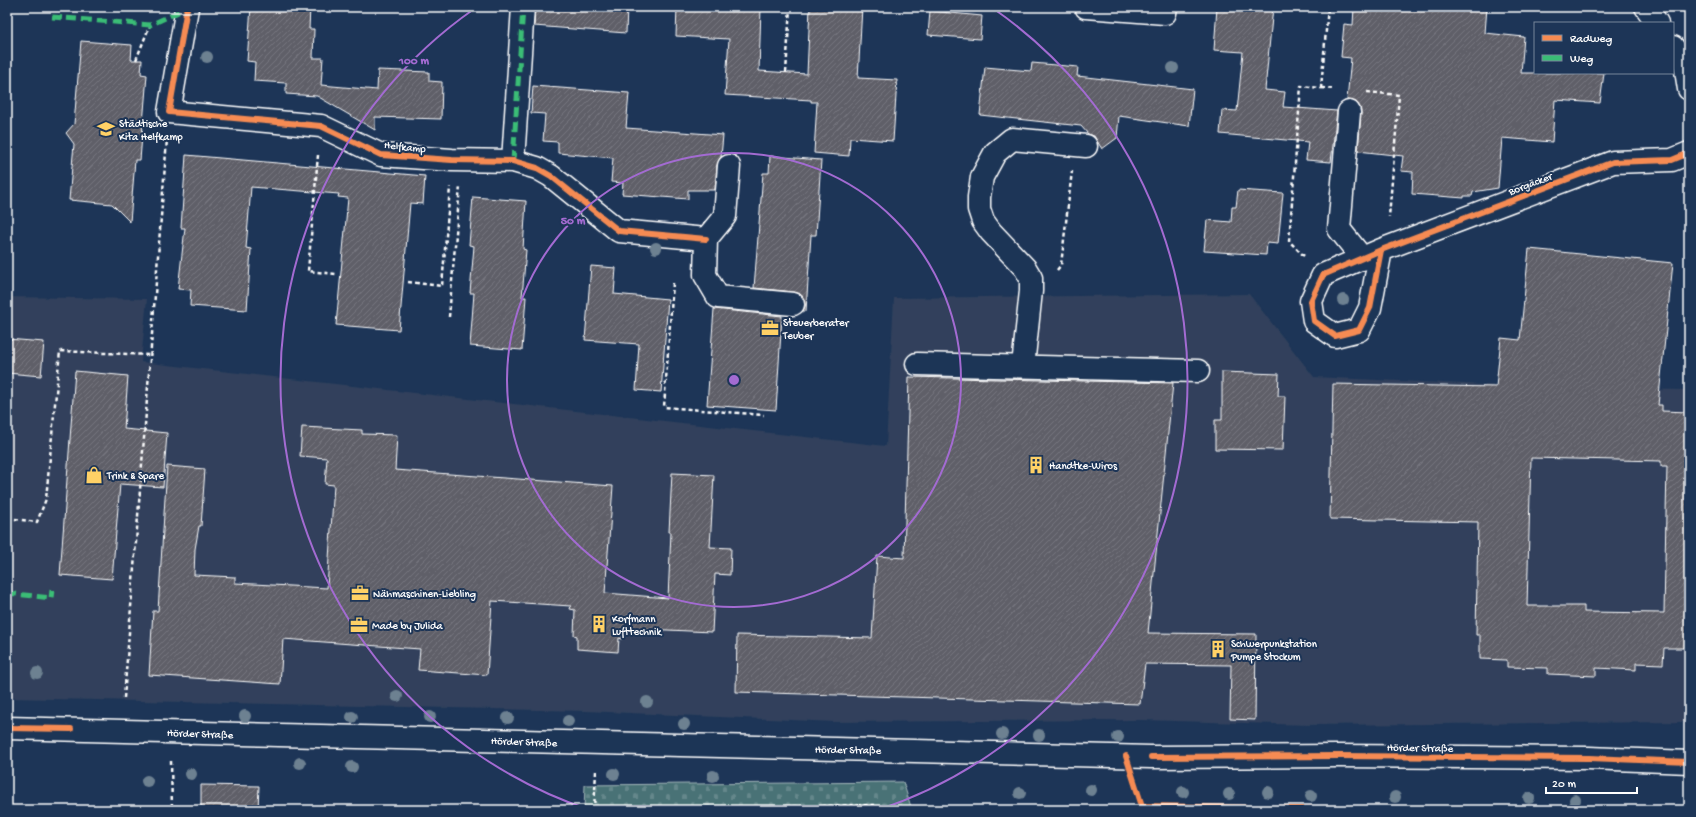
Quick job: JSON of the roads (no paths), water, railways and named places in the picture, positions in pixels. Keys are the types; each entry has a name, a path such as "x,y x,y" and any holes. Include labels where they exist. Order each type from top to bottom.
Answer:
{"main road":[{"name":"Helfkamp","path":"185,7 187,8 169,112 321,126 381,155 457,160 513,161 537,168 551,176 619,231 706,239"},
{"path":"513,161 523,7"},
{"path":"1086,7 1165,14 1166,7"},
{"path":"1646,7 1655,22"},
{"path":"1674,48 1685,64 1689,89"},
{"path":"1349,112 1339,229 1372,255"},
{"path":"1023,366 1031,278 1025,268 991,232 983,221 979,209 982,177 995,153 1012,139 1081,146"},
{"name":"Borgäcker","path":"1372,255 1370,308 1359,330 1335,336 1314,321 1311,301 1323,275 1372,255 1613,162 1672,160 1689,153"},
{"path":"728,166 725,216 706,239 704,275 718,297 793,304"},
{"path":"917,364 1198,371"},
{"name":"Hörder Straße","path":"7,728 1151,757 1338,756 1589,758 1689,762"}],"place":[{"name":"Städtische Kita Helfkamp","path":"106,129"},
{"name":"Steuerberater Teuber","path":"770,328"},
{"name":"Handtke-Wiros","path":"1036,465"},
{"name":"Trink & Spare","path":"94,475"},
{"name":"Nähmaschinen-Liebling","path":"360,593"},
{"name":"Korfmann Lufttechnik","path":"599,624"},
{"name":"Made by Julida","path":"359,625"},
{"name":"Schwerpunkstation Pumpe Stockum","path":"1218,649"}]}
